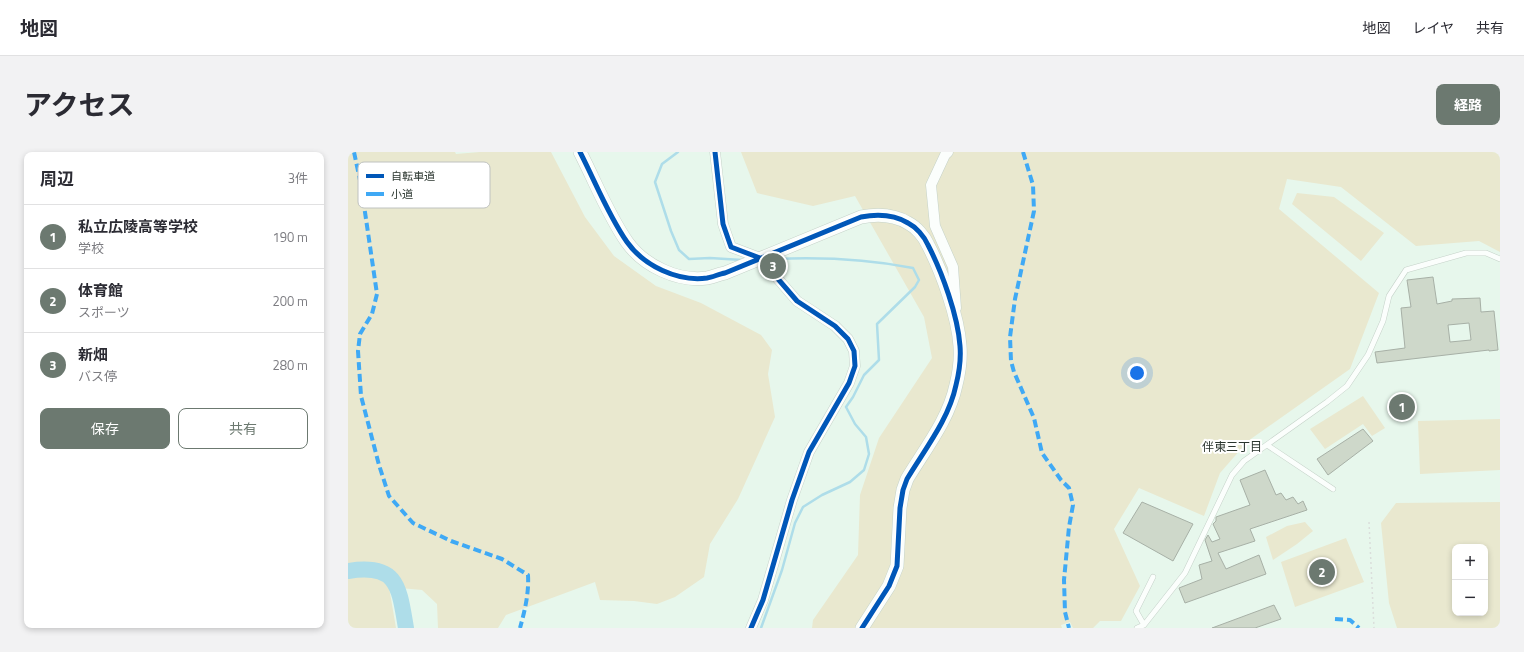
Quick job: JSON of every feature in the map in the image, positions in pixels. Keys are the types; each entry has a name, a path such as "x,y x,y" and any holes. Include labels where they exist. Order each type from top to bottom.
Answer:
{"street":[{"path":"580,152 614,219 627,242 638,255 653,266 671,274 690,278 707,278 725,273 861,217 877,214 894,216 914,227 920,232 928,244 948,296 958,329"},
{"path":"715,152 723,224 731,247 760,258 797,301 835,326 848,339 854,351 855,366 849,383 809,452 792,500 763,600 751,628"},
{"path":"862,628 889,586 897,566 900,508 903,490 907,479 952,404 959,367 960,347 953,267 935,226 931,186 945,155 948,152"}],"lane":[{"path":"1137,628 1144,625 1185,573 1232,475 1244,461 1347,386 1368,355 1383,321 1389,296 1406,270 1466,253 1486,253 1500,259"},
{"path":"1267,445 1333,489"},
{"path":"1144,625 1136,611 1153,577"}],"path":[{"path":"1369,522 1374,628"}],"green space":[{"path":"348,152 455,152 456,154 480,152 551,152 585,217 614,256 656,286 701,303 761,335 772,350 768,374 775,417 738,499 710,544 704,577 675,597 657,604 634,601 600,600 595,582 506,615 498,628 438,628 437,604 422,590 389,587 396,628 348,628"},
{"path":"741,152 1500,152 1500,252 1479,241 1416,246 1341,187 1287,179 1279,209 1379,293 1350,369 1248,441 1220,473 1204,516 1139,488 1114,529 1140,586 1121,621 1100,621 1093,628 1073,628 1070,622 1061,625 1062,628 812,628 813,620 858,555 860,495 879,438 932,358 924,317 855,196 813,206 757,193"},
{"path":"1297,193 1334,197 1384,233 1361,261 1292,204"},
{"path":"1363,396 1385,428 1372,436 1363,424 1325,449 1310,429"},
{"path":"1500,419 1500,470 1420,474 1418,421"},
{"path":"1500,502 1500,628 1397,628 1389,603 1381,523 1396,503"},
{"path":"1305,522 1313,531 1273,560 1266,537 1287,526"},
{"path":"1346,538 1364,582 1295,607 1281,562"}],"building":[{"path":"1433,277 1437,304 1452,301 1452,299 1480,298 1481,312 1494,311 1498,350 1377,363 1375,352 1405,348 1401,308 1411,307 1407,280","holes":["1469,323 1471,340 1450,342 1448,325"]},
{"path":"1363,429 1373,441 1328,475 1317,459"},
{"path":"1265,470 1276,495 1281,493 1286,500 1293,497 1298,504 1303,501 1307,510 1250,529 1255,541 1218,553 1226,569 1259,555 1266,574 1185,603 1179,588 1202,579 1199,565 1212,561 1205,540 1208,535 1212,542 1220,539 1213,524 1216,521 1216,517 1250,505 1240,480"},
{"path":"1142,502 1193,524 1173,561 1123,533"},
{"path":"1274,605 1281,619 1255,628 1212,628"}],"waterway":[{"path":"678,152 662,164 655,182 671,231 679,250 689,259 710,258 742,260"},
{"path":"761,628 782,570 795,523 803,507 822,495 850,482 864,470 869,454 866,437 855,424 846,407 864,375 879,360 877,324 915,287 919,280 913,268 896,265 844,259 775,259"},
{"path":"348,571 365,569 377,571 386,575 393,581 398,590 406,628"}],"marked path":[{"path":"354,152 358,171"},
{"path":"1023,152 1033,185 1034,211 1015,299 1010,337 1011,361 1014,372 1034,418 1042,453 1061,480 1069,488 1073,505 1069,527 1064,580 1065,612 1069,628"},
{"path":"364,208 377,294 372,314 360,334 358,351 361,396 379,465 389,496 413,523 451,541 502,559 528,575 526,602 520,628"},
{"path":"1335,619 1350,620 1359,628"}],"cycle path":[{"path":"580,152 620,232 627,242 634,251 652,265 673,275 696,279 707,278 725,273 861,217 867,216 879,215 897,218 917,229 922,235 944,281 953,308 959,334 960,360 958,376 953,398 948,410 929,445 907,479 903,490 900,508 897,566 889,586 862,628"},
{"path":"715,152 723,224 731,247 760,258 797,301 835,326 848,339 854,351 855,366 849,383 809,452 792,500 763,600 751,628"}],"place":[{"name":"新畑","path":"773,266"},
{"name":"私立広陵高等学校","path":"1402,407"},
{"name":"体育館","path":"1322,572"}],"district":[{"name":"伴東三丁目","path":"1232,446"}]}
